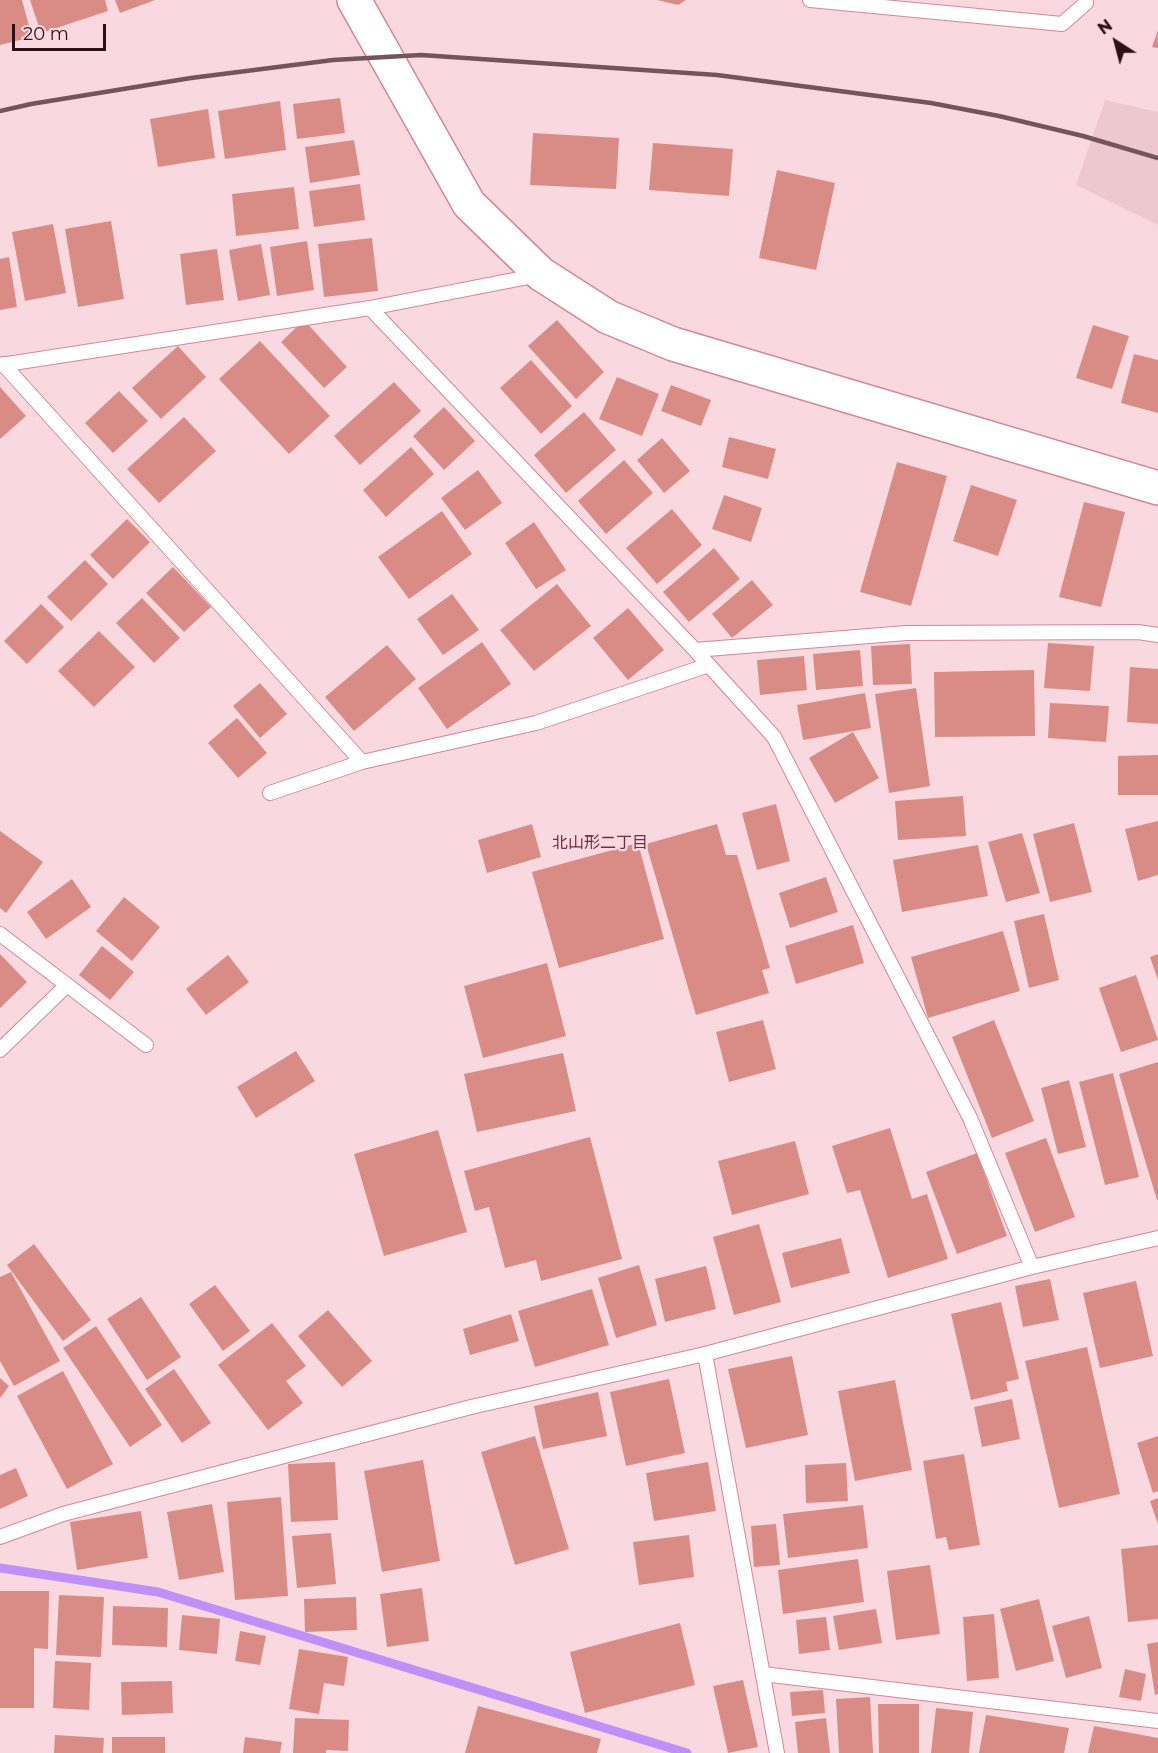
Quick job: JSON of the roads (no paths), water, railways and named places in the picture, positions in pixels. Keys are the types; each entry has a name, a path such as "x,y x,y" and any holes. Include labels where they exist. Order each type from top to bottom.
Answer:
{"street":[{"path":"354,0 469,204 541,274 608,317 673,344 1158,488"}],"lane":[{"path":"810,0 1062,24 1086,3 1085,0"},
{"path":"1,365 370,308 541,274"},
{"path":"370,308 695,650 774,737 970,1118 1032,1267"},
{"path":"1,365 362,762"},
{"path":"695,650 906,633 1138,632 1158,635"},
{"path":"270,793 362,762 536,723 709,665"},
{"path":"0,933 66,986 146,1045"},
{"path":"0,1050 66,986"},
{"path":"0,1537 63,1514 471,1407 705,1354 1032,1267 1158,1238"},
{"path":"705,1354 777,1753"},
{"path":"764,1674 1158,1721"}],"waterway":[{"path":"0,1568 158,1592 687,1753"}],"railway":[{"path":"0,111 191,78 333,60 421,55 717,75 931,103 1083,136 1158,158"}],"district":[{"name":"北山形二丁目","path":"600,843"}]}
